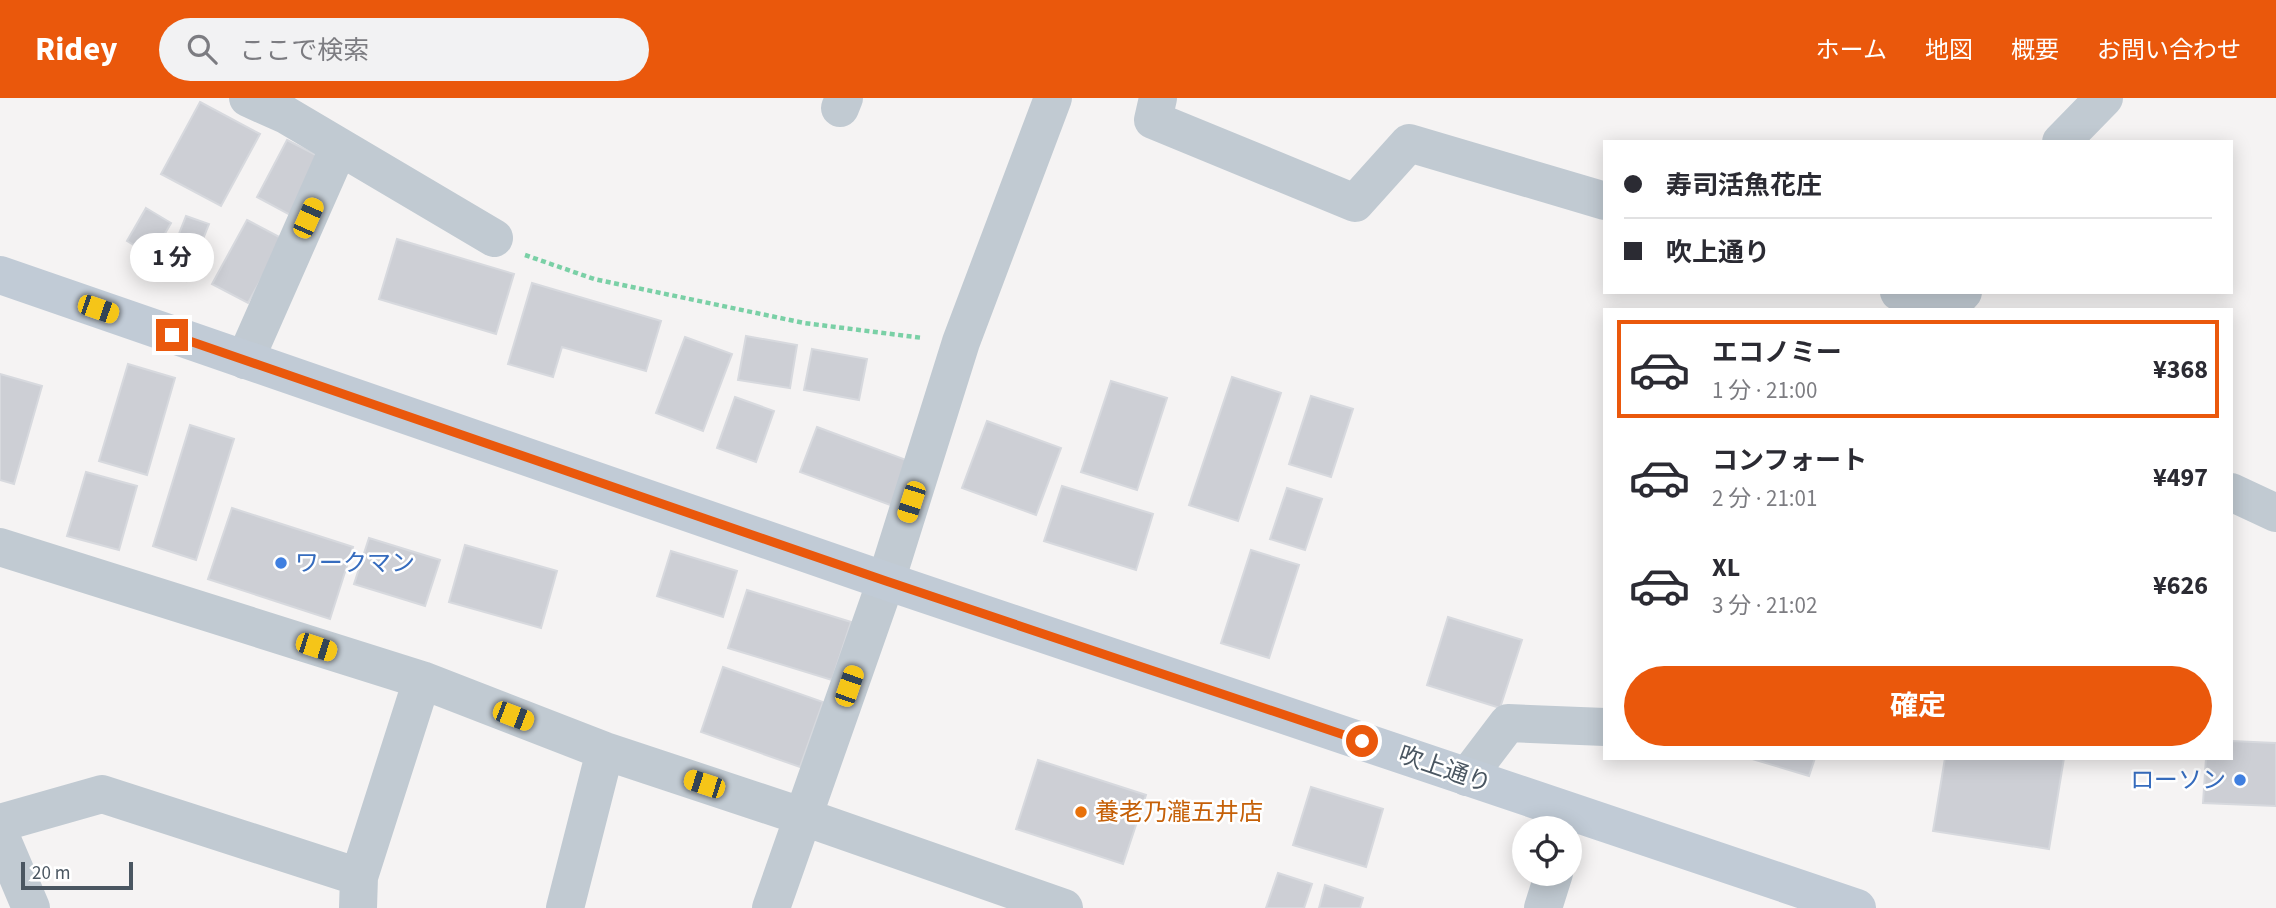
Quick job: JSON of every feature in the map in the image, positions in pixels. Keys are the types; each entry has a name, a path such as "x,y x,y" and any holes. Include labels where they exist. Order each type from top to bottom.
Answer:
{"street":[{"path":"248,98 292,107 339,147 494,238"},
{"path":"771,908 886,581 961,342 1052,98"},
{"path":"1158,98 1153,120 1355,203 1409,143 1603,200"},
{"path":"2063,140 2104,98"},
{"path":"245,360 339,147"},
{"name":"吹上通り","path":"0,275 886,581 1467,777 1560,816"},
{"path":"1903,294 1927,308"},
{"path":"1949,308 1961,294"},
{"path":"2233,493 2276,513"},
{"path":"0,547 422,680 605,751 1064,908"},
{"path":"0,823 102,794 358,893 422,680"},
{"path":"1467,777 1508,723 1603,727"},
{"path":"565,908 605,751"},
{"name":"吹上通り","path":"1582,824 1857,908"},
{"path":"0,835 31,908"},
{"path":"1543,908 1550,886"}],"path":[{"path":"494,238 517,252 594,279 804,323 961,342"}],"building":[{"path":"200,102 260,134 221,206 161,174"},
{"path":"287,140 322,158 292,216 257,197"},
{"path":"146,208 171,223 152,256 127,241"},
{"path":"186,216 209,224 186,281 164,272"},
{"path":"247,220 283,239 248,303 212,284"},
{"path":"397,239 514,274 496,334 379,299"},
{"path":"532,283 661,321 646,371 562,347 553,377 508,364"},
{"path":"746,336 797,345 790,388 738,380"},
{"path":"685,337 732,354 703,431 656,413"},
{"path":"812,349 867,359 859,400 804,390"},
{"path":"128,364 175,378 147,475 99,461"},
{"path":"0,374 42,386 14,484 0,480"},
{"path":"1232,377 1281,393 1238,521 1189,505"},
{"path":"1111,381 1167,398 1137,490 1081,472"},
{"path":"1311,396 1353,409 1331,477 1289,464"},
{"path":"735,397 774,411 756,462 717,448"},
{"path":"987,421 1061,448 1036,515 962,488"},
{"path":"190,425 234,439 196,560 153,546"},
{"path":"817,427 909,461 893,506 800,472"},
{"path":"86,472 137,486 119,550 67,536"},
{"path":"1062,486 1153,514 1136,570 1044,541"},
{"path":"1287,488 1322,499 1305,550 1270,539"},
{"name":"ワークマン","path":"232,508 353,547 330,619 208,579"},
{"path":"369,538 440,560 425,606 354,584"},
{"path":"465,545 557,571 541,628 449,602"},
{"path":"1251,550 1299,565 1269,658 1221,643"},
{"path":"671,551 737,571 723,617 657,596"},
{"path":"747,590 851,622 832,680 728,648"},
{"path":"1448,617 1522,640 1500,708 1427,685"},
{"path":"723,667 823,702 800,767 701,732"},
{"name":"ローソン","path":"2233,741 2276,743 2276,806 2203,803 2206,760 2233,760"},
{"name":"養老乃瀧五井店","path":"1038,760 1146,795 1123,864 1016,829"},
{"path":"1756,760 1814,760 1809,776"},
{"path":"1945,760 2064,760 2049,849 1933,831"},
{"path":"1311,787 1383,809 1366,867 1293,845"},
{"path":"1278,873 1312,884 1304,908 1266,908"},
{"path":"1325,885 1363,898 1360,908 1319,908"}],"place":[{"name":"ワークマン","path":"281,563"},
{"name":"ローソン","path":"2240,780"},
{"name":"養老乃瀧五井店","path":"1081,812"}],"route":[{"path":"172,335 886,581 1362,741"}]}
